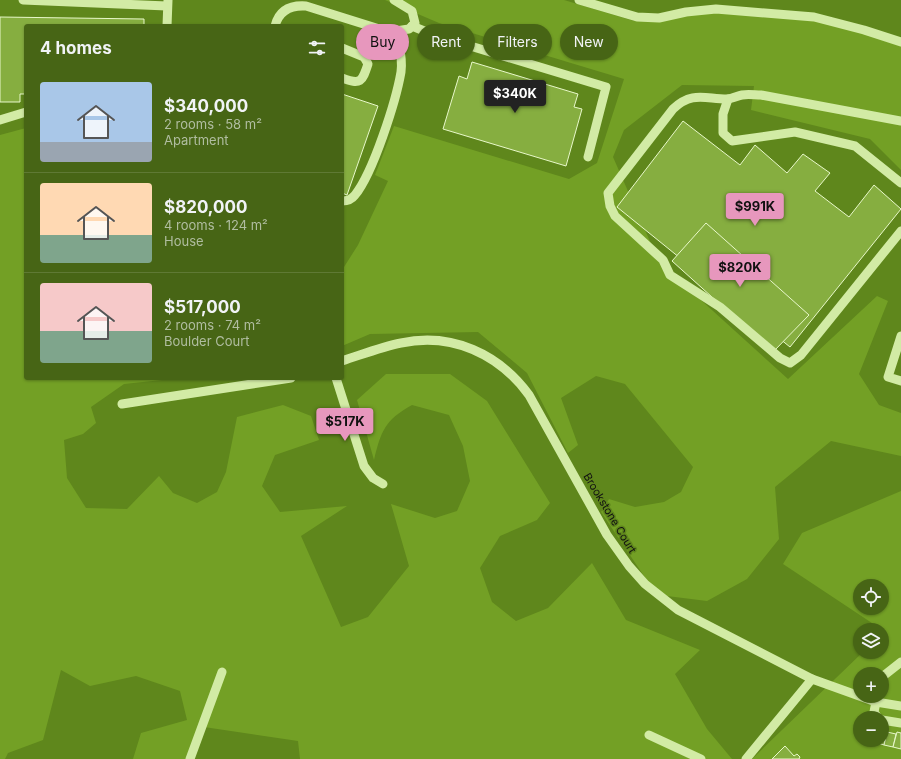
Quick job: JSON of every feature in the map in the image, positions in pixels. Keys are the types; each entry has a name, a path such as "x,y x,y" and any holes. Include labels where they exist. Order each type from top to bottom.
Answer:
{"street":[{"path":"23,0 167,3 167,24"},
{"path":"394,0 408,7 412,11 415,23 409,29"},
{"path":"578,0 637,17 659,18 716,9 814,17 864,30 901,42"},
{"path":"275,24 276,21 287,8 295,5 306,6 363,24"},
{"path":"412,26 434,35 606,87 588,157"},
{"path":"344,49 364,56 368,64 363,78 358,82 355,83 344,79"},
{"path":"344,201 355,195 373,160 393,104 401,70 400,60"},
{"path":"901,122 761,94 744,95 728,99 705,96 692,97 680,102 608,193 610,206 615,216 663,260 670,275 720,307 780,358 790,363 801,355 901,231"},
{"path":"728,99 723,114 723,133 732,141 795,132 855,146 901,183"},
{"path":"0,120 24,113"},
{"path":"901,336 888,377 901,381"},
{"name":"Brookstone Court","path":"344,360 400,343 432,340 464,346 482,353 499,364 529,395 611,540 629,566 645,584 678,610 812,678 853,692"},
{"path":"122,404 278,380"},
{"path":"337,380 364,466 373,478 383,484"},
{"path":"889,672 901,662"},
{"path":"190,759 222,672"},
{"path":"746,759 812,678"},
{"name":"Brookstone Court","path":"882,703 901,706"},
{"path":"889,721 901,723"},
{"path":"649,735 701,759"}],"green space":[{"path":"385,0 564,0 634,21 742,9 819,16 901,41 901,170 870,139 751,110 754,86 682,85 624,130 613,157 659,262 788,379 877,296 888,301 859,374 879,405 901,413 901,456 831,441 775,487 779,539 747,579 707,601 667,596 648,582 601,512 609,499 635,507 664,502 681,492 693,467 625,384 596,376 561,398 578,445 568,453 527,373 478,332 370,334 344,345 344,267 358,245 388,181 375,175 394,126 569,179 597,163 624,79 561,60 618,60 618,24 560,24 560,60 552,57 552,24 483,24 483,36 475,34 475,24 442,24"},
{"path":"24,129 24,380 162,380 124,384 91,407 96,423 83,434 64,440 67,478 86,508 127,509 159,476 173,493 197,503 217,492 226,472 237,417 283,405 311,416 319,440 275,455 262,486 280,512 347,506 301,536 341,627 368,617 409,566 391,504 435,518 457,511 470,481 463,446 449,415 412,405 403,410 390,421 386,427 379,441 374,460 357,400 386,374 450,374 487,401 550,503 537,520 500,536 480,568 492,602 516,621 548,608 592,563 626,620 700,650 675,674 707,729 732,759 300,759 298,741 204,727 190,759 133,759 141,733 187,720 180,691 136,676 90,686 61,670 43,740 8,753 5,759 0,759 0,135"},
{"path":"901,491 901,759 752,759 856,659 889,659 889,623 872,623 860,615 889,615 889,579 853,579 853,610 783,564 802,533"}],"building":[{"path":"0,17 144,19 144,24 24,24 24,94 20,94 20,102 0,102"},
{"path":"472,62 578,94 574,107 582,109 566,166 443,129 459,76 467,79"},
{"path":"344,95 378,106 347,195 344,194"},
{"path":"683,121 740,165 755,145 787,173 803,154 830,173 815,191 849,217 874,185 901,209 790,347 617,207"},
{"path":"706,223 809,315 773,352 672,261"},
{"path":"889,732 896,734 893,747 889,746"},
{"path":"897,732 901,733 901,749 893,747"},
{"path":"785,746 794,756 797,754 800,757 799,759 772,759"}]}
